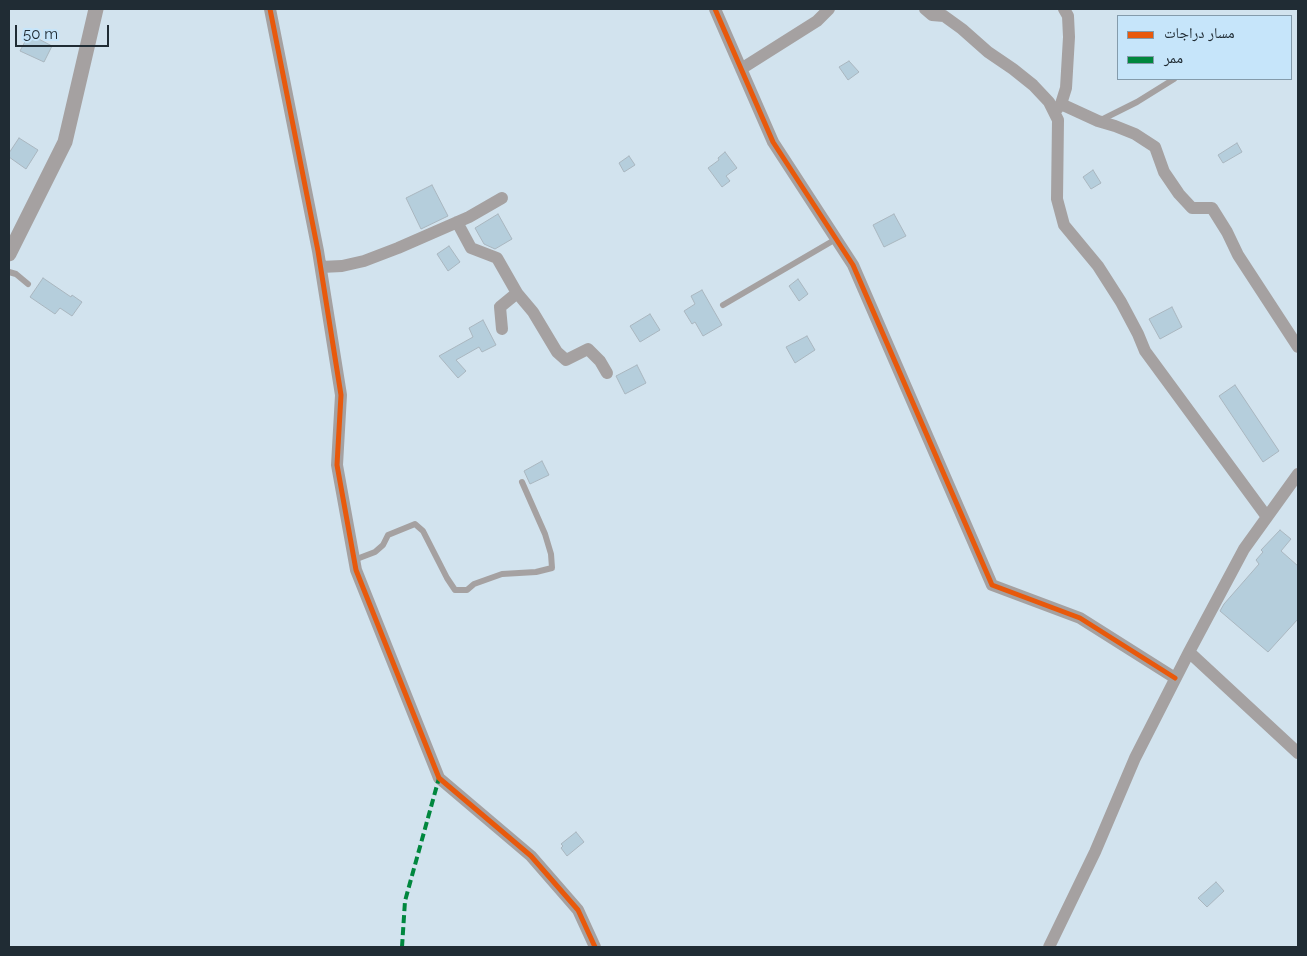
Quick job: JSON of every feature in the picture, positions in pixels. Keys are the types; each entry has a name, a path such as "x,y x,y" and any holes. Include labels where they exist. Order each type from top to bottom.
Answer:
{"street":[{"path":"9,254 65,142 96,9"},
{"path":"270,9 321,267 341,395 337,465 356,570 439,778 531,856 578,910 595,947"},
{"path":"715,9 773,142 853,265 992,584 1080,618 1175,678"},
{"path":"741,68 817,20 829,9"},
{"path":"926,9 932,15 944,16 962,28 988,52 1033,85 1058,109 1135,134 1155,147 1164,172 1179,194 1192,208 1212,208 1227,232 1238,255 1298,347"},
{"path":"1064,9 1068,16 1069,36 1066,88 1058,109 1057,199 1064,225 1098,266 1138,334 1145,351 1267,517"},
{"path":"321,267 342,266 364,261 422,238 502,198"},
{"path":"456,222 471,248 498,258 518,293 533,312 557,352 566,360 588,348 600,361 607,373"},
{"path":"502,329 500,307 518,293"},
{"path":"1049,947 1095,852 1135,758 1175,678 1244,549 1298,474"},
{"path":"1189,652 1298,753"}],"lane":[{"path":"1098,121 1137,102 1172,80"},
{"path":"723,306 836,239"},
{"path":"9,272 16,274 28,284"},
{"path":"354,560 375,552 383,545 388,535 415,524 423,531 455,590 467,590 474,584 502,574 536,572 552,568 551,554 522,482"}],"building":[{"path":"29,34 52,46 44,62 20,51"},
{"path":"849,61 859,72 848,80 839,67"},
{"path":"19,138 38,150 26,169 9,157 9,153"},
{"path":"1237,143 1242,152 1223,163 1218,155"},
{"path":"725,152 737,168 726,176 730,181 722,187 708,168 719,160 718,158"},
{"path":"629,156 635,165 624,172 619,163"},
{"path":"1093,170 1101,183 1091,189 1083,177"},
{"path":"432,185 448,216 421,229 406,198"},
{"path":"498,214 512,239 495,249 484,244 475,228"},
{"path":"894,214 906,236 884,247 873,225"},
{"path":"449,246 460,262 448,271 437,254"},
{"path":"43,278 71,297 72,295 82,302 72,316 60,308 55,314 30,297"},
{"path":"798,279 808,294 799,301 789,286"},
{"path":"702,290 722,325 703,336 695,322 692,324 684,311 695,304 691,296"},
{"path":"1172,307 1182,327 1160,339 1149,319"},
{"path":"650,314 660,330 640,342 630,326"},
{"path":"483,320 496,345 482,352 479,347 456,360 466,371 458,378 439,356 473,337 469,328"},
{"path":"807,336 815,350 795,363 786,347"},
{"path":"637,365 646,383 625,394 616,376"},
{"path":"1235,385 1279,451 1263,462 1219,396"},
{"path":"542,461 549,475 530,484 524,471"},
{"path":"1280,530 1291,539 1281,551 1298,566 1298,619 1268,652 1220,611 1259,564 1256,560 1263,552 1261,550"},
{"path":"576,832 584,842 567,856 561,848 563,846 561,844"},
{"path":"1216,882 1224,891 1207,907 1198,898"}],"marked path":[{"path":"402,947 405,901 439,778"}],"cycle path":[{"path":"270,9 318,251 341,395 337,465 356,570 439,778 531,856 578,910 595,947"},
{"path":"715,9 773,142 853,265 992,585 1080,618 1175,678"}]}
